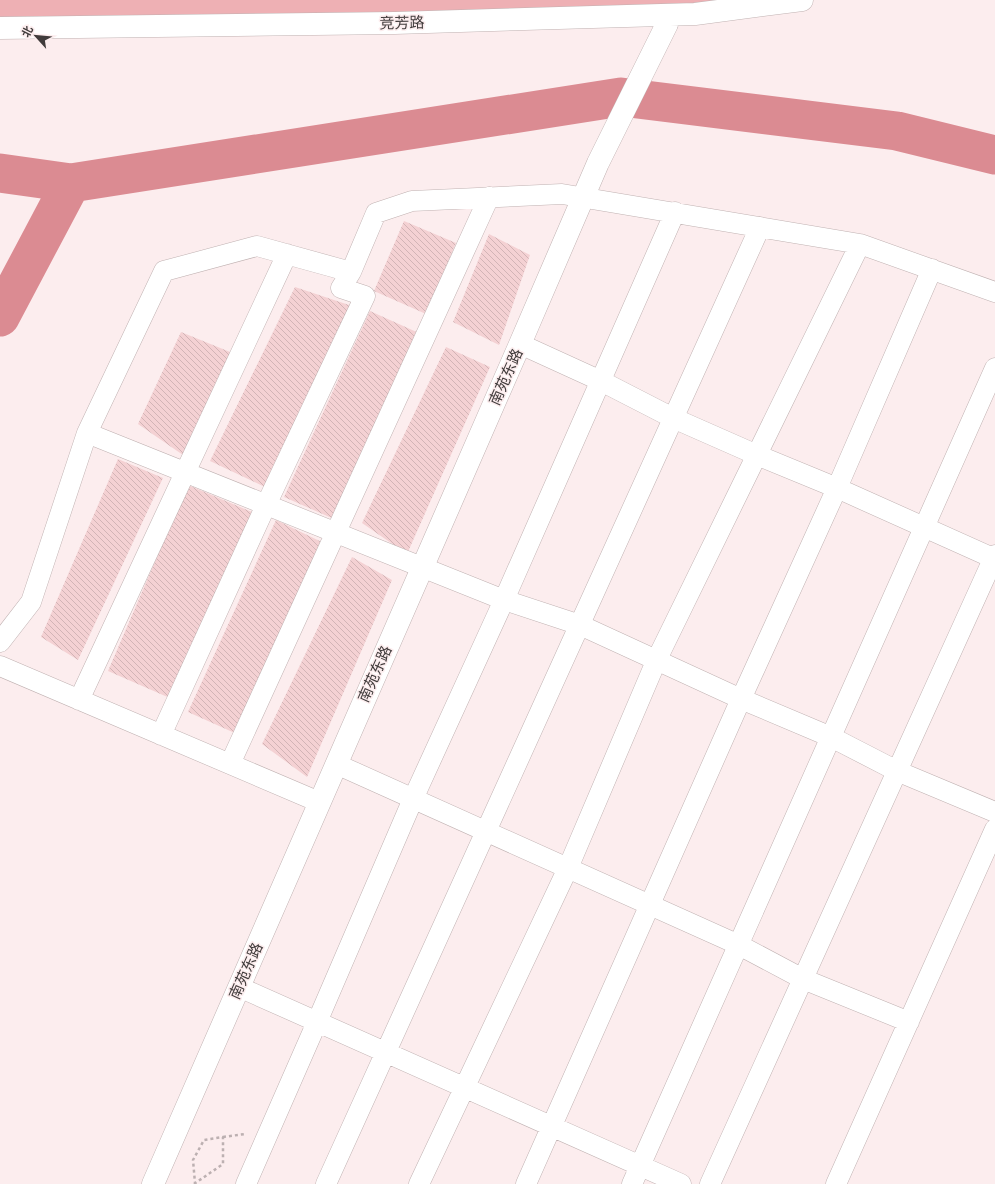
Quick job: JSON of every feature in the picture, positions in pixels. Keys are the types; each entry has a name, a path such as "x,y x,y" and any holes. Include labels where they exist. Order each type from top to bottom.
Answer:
{"street":[{"name":"竞芳路","path":"0,28 396,23 695,14 802,0"},
{"path":"667,24 695,14"},
{"name":"南苑东路","path":"153,1184 598,163 667,24"},
{"path":"161,735 266,506 365,296 341,288 351,272 376,213 412,201 562,194 860,244 995,292"},
{"path":"230,764 489,198"},
{"path":"246,1184 413,799 504,600 675,212"},
{"path":"326,1184 760,227"},
{"path":"419,1184 568,868 657,659 860,244"},
{"path":"0,642 31,602 87,434 164,271 257,246 351,272"},
{"path":"79,700 287,254"},
{"path":"526,1184 741,699 837,488 932,270"},
{"path":"520,344 601,381 673,418 757,456 837,488 994,557 710,1184"},
{"path":"632,1184 995,368"},
{"path":"87,434 504,600 580,625 657,659 741,699 831,738 897,771 995,812"},
{"path":"0,666 319,802"},
{"path":"336,764 738,945 803,979 909,1022"},
{"path":"836,1184 995,829"},
{"path":"239,987 681,1184"}],"path":[{"path":"224,1137 223,1164 194,1183 193,1160 204,1140 224,1137"}],"shaded area":[{"path":"0,0 802,0 0,28"}],"building":[{"path":"404,221 456,243 426,314 374,291"},
{"path":"489,234 530,255 499,345 453,322"},
{"path":"295,287 352,306 265,487 210,461"},
{"path":"370,311 421,334 343,523 284,497"},
{"path":"181,332 235,354 183,455 138,424"},
{"path":"446,347 490,367 407,554 362,523"},
{"path":"118,459 163,478 78,660 41,637"},
{"path":"188,485 259,515 172,699 108,671"},
{"path":"276,520 330,546 248,739 188,712"},
{"path":"352,557 392,580 307,777 262,744"}],"waterway":[{"path":"0,173 71,183 621,97 897,131 995,155"},
{"path":"0,317 71,183"}]}
